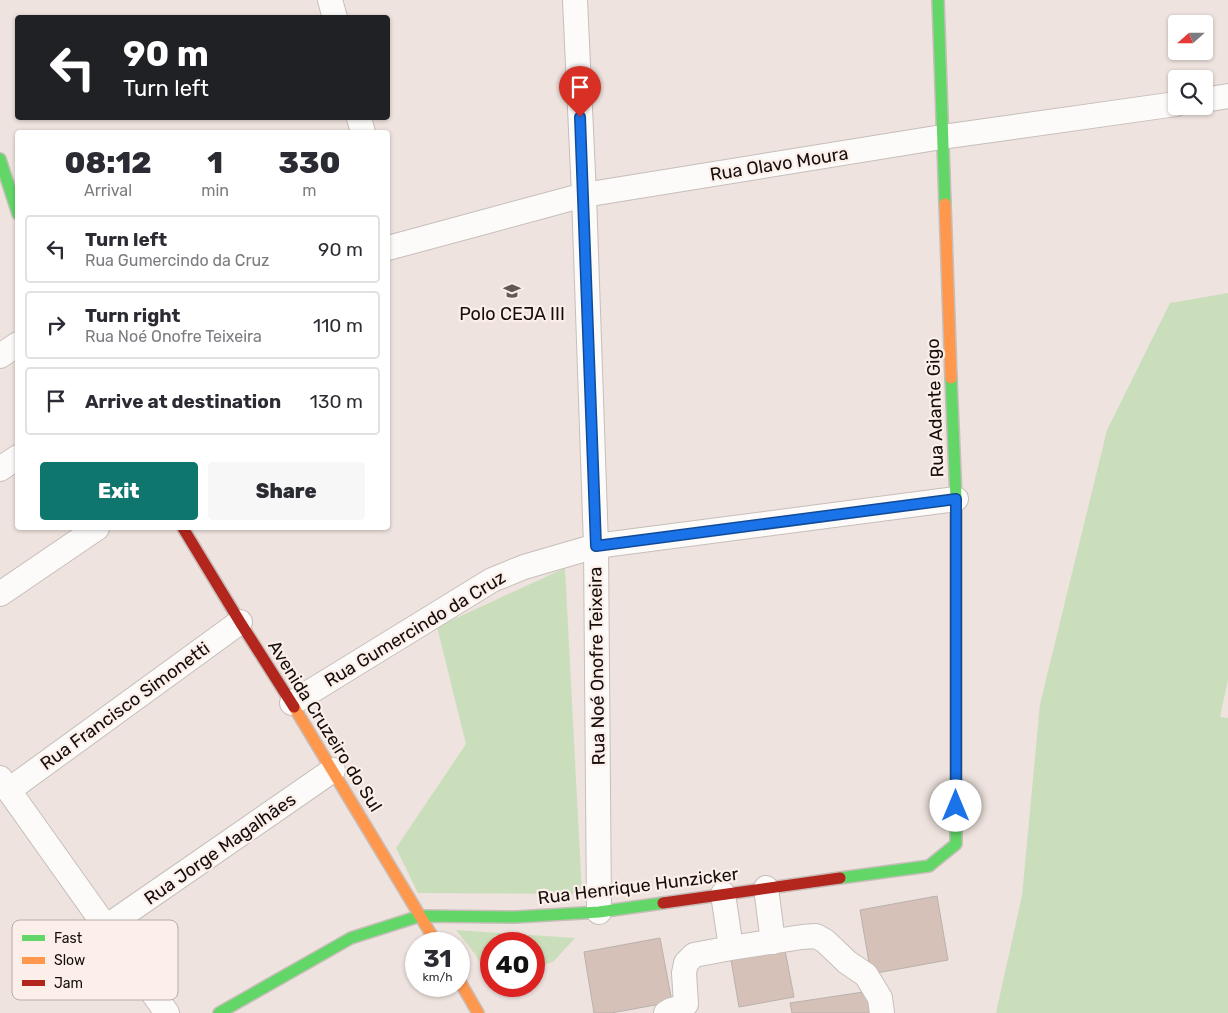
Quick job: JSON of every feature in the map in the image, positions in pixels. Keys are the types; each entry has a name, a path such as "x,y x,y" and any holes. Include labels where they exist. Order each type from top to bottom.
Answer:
{"street":[{"path":"330,0 333,15"},
{"name":"Rua Noé Onofre Teixeira","path":"575,0 596,546 599,912"},
{"name":"Rua Adante Gigo","path":"938,0 956,499 956,844"},
{"path":"1213,98 1228,96"},
{"name":"Rua Olavo Moura","path":"390,243 584,196 942,137 1168,105"},
{"path":"0,159 15,219"},
{"path":"4,210 15,219"},
{"path":"0,356 15,346"},
{"path":"0,469 15,459"},
{"name":"Rua Gumercindo da Cruz","path":"292,703 492,580 524,567 596,546 956,499"},
{"path":"0,594 94,530"},
{"name":"Avenida Cruzeiro do Sul","path":"184,530 333,770 430,932"},
{"name":"Rua Francisco Simonetti","path":"4,784 240,622"},
{"name":"Rua Jorge Magalhães","path":"116,920 333,770"},
{"path":"4,784 101,920"},
{"name":"Rua Henrique Hunzicker","path":"219,1013 351,938 420,916 516,917 599,912 929,866 956,844"},
{"path":"766,888 773,942"},
{"path":"723,894 731,948"},
{"path":"666,1013 681,1009 686,1004 684,973 686,963 694,955 816,936 825,941 847,962 866,975 880,998 882,1013"},
{"path":"469,997 478,1013"},
{"path":"159,1000 168,1013"}],"green space":[{"path":"1228,293 1228,680 1220,717 1228,718 1228,1013 996,1013 1022,896 1040,704 1107,430 1170,303"},
{"path":"565,568 582,894 418,893 396,848 466,744 437,627"},
{"path":"456,930 486,932 480,932 480,962 470,948 470,932 458,932"},
{"path":"545,936 575,938 553,962 545,964"}],"building":[{"path":"937,896 948,960 871,974 860,910"},
{"path":"660,938 672,1002 611,1013 594,1013 584,952"},
{"path":"785,950 794,997 739,1007 731,960"},
{"path":"870,991 873,1013 792,1013 790,1003"}],"traffic: fast":[{"path":"938,0 945,204"},
{"path":"0,159 15,205"},
{"path":"840,878 929,866 956,844 956,499 951,378"},
{"path":"219,1013 351,938 420,916 516,917 599,912 663,903"}],"traffic: slow":[{"path":"945,204 951,378"},
{"path":"294,707 430,932"},
{"path":"469,997 478,1013"}],"traffic: jam":[{"path":"184,530 294,707"},
{"path":"663,903 840,878"}],"place":[{"name":"Polo CEJA III","path":"512,291"}],"route":[{"path":"580,117 596,546 956,499 956,806"}]}
